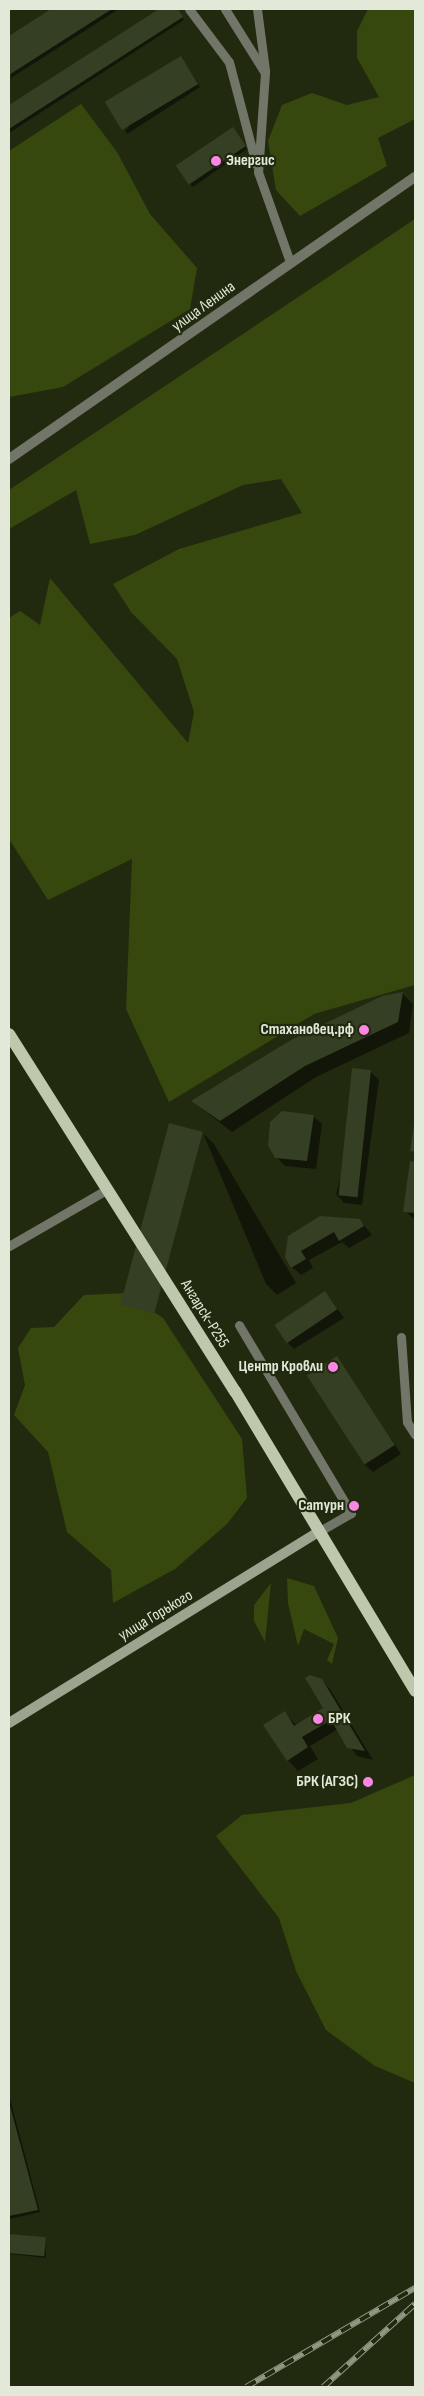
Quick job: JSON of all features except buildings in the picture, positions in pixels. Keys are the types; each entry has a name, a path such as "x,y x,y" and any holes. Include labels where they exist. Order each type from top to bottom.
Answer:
{"main road":[{"name":"Ангарск-Р255","path":"9,1034 235,1391 317,1533 415,1691"}],"street":[{"name":"улица Ленина","path":"9,459 415,177"},
{"name":"улица Горького","path":"9,1723 317,1533"}],"lane":[{"path":"189,9 229,62 258,172 290,262"},
{"path":"225,9 266,73"},
{"path":"257,9 266,73 258,172"},
{"path":"9,1246 106,1190"},
{"path":"239,1325 351,1513 317,1533"},
{"path":"401,1337 407,1422 415,1435"}],"green space":[{"path":"368,9 415,9 415,119 378,138 387,166 300,216 276,190 268,141 282,105 312,93 347,105 379,97 357,58 357,31"},
{"path":"81,104 117,152 150,214 197,268 190,309 63,387 9,397 9,151"},
{"path":"415,219 415,985 314,1014 169,1102 126,1009 132,859 48,900 9,839 9,618 20,611 40,625 50,578 188,743 194,712 177,659 131,612 113,584 179,549 302,513 281,479 243,485 135,535 90,544 76,490 9,529 9,490"},
{"path":"126,1293 163,1318 242,1439 247,1498 227,1524 175,1569 113,1603 111,1570 67,1532 48,1452 14,1415 25,1385 18,1348 31,1328 54,1327 84,1295"},
{"path":"287,1578 314,1586 338,1638 332,1664 327,1660 334,1644 304,1629 298,1646 288,1603"},
{"path":"271,1583 265,1642 254,1621 254,1605"},
{"path":"415,1775 415,2083 375,2066 326,2030 296,1971 279,1918 216,1836 242,1815 351,1803"}],"railway":[{"path":"246,2387 415,2288"},
{"path":"323,2387 415,2304"}],"place":[{"name":"Энергис","path":"216,161"},
{"name":"Стахановец.рф","path":"364,1030"},
{"name":"Центр Кровли","path":"333,1367"},
{"name":"Сатурн","path":"354,1506"},
{"name":"БРК","path":"318,1719"},
{"name":"БРК (АГЗС)","path":"368,1782"}]}
